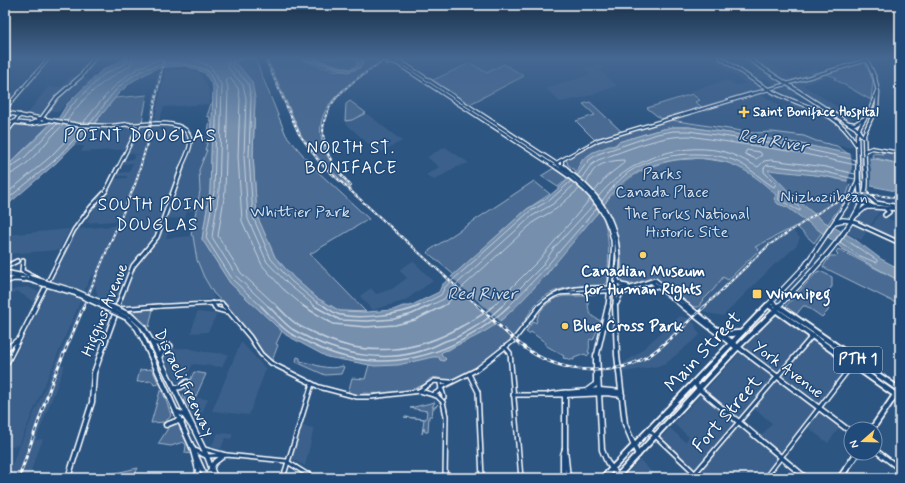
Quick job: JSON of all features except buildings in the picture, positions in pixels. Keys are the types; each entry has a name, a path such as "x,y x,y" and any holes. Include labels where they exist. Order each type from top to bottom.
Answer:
{"main road":[{"path":"30,124 41,119 57,97 76,81"},
{"path":"425,81 554,164 561,167 574,176 595,195 609,220 617,245 615,312 621,393 625,427 635,445 638,455"},
{"path":"431,81 554,164"},
{"path":"756,81 782,96 812,106 835,118 847,129 856,144"},
{"path":"782,81 848,123 858,130 863,137"},
{"path":"873,207 862,201 858,196 856,144 858,130 871,108 877,91 876,81"},
{"name":"Main Street","path":"617,477 738,347 779,306 852,221 862,201 865,191 866,171 863,151 863,137 866,126 875,110 877,91"},
{"path":"812,106 817,106 816,102"},
{"path":"818,109 828,110"},
{"path":"5,110 48,121"},
{"path":"5,134 20,114"},
{"path":"35,117 44,114"},
{"path":"848,123 855,124 864,119"},
{"path":"5,121 30,124 48,121"},
{"name":"Higgins Avenue","path":"48,121 103,126 166,123 178,126 188,133 190,142 157,237 133,266 94,369 92,402 68,478"},
{"path":"862,122 866,126"},
{"path":"847,129 851,127 848,123"},
{"path":"561,167 589,192 600,206 609,220 613,241 610,290 606,317 595,360 596,384 586,391"},
{"name":"Main Street","path":"603,478 805,266 857,187"},
{"path":"865,191 868,198 877,204 900,208"},
{"path":"854,217 866,207 900,208"},
{"path":"884,208 889,212 885,215"},
{"path":"834,222 843,220 852,221 900,243"},
{"path":"5,267 16,261"},
{"path":"23,261 21,267 27,278"},
{"path":"805,266 807,270 806,276"},
{"name":"Disraeli Freeway","path":"5,273 37,280 74,293 129,317 143,327 204,448 215,478"},
{"path":"5,282 14,279 27,278"},
{"path":"617,280 622,286 635,286"},
{"name":"York Avenue","path":"635,286 654,281 732,343 843,426"},
{"path":"615,312 619,296 627,292 658,285"},
{"name":"York Avenue","path":"658,285 718,330 732,343"},
{"path":"616,290 635,286"},
{"path":"610,290 627,292"},
{"path":"772,302 779,306"},
{"name":"PTH 1","path":"768,306 898,396"},
{"name":"PTH 1","path":"779,306 900,389"},
{"name":"Disraeli Freeway","path":"129,317 141,334 190,438 206,478"},
{"path":"718,330 728,334 740,333"},
{"path":"152,343 170,346 164,350 159,357"},
{"path":"597,354 602,450 605,459 617,477"},
{"path":"697,380 696,385 699,389 806,478"},
{"path":"174,388 181,387 187,382"},
{"path":"878,421 898,396 900,389"},
{"path":"568,478 567,455 565,449 564,395 567,392 586,391 621,393"},
{"path":"564,395 600,392"},
{"path":"178,412 184,415 188,424 195,431"},
{"path":"166,425 176,421 182,422"},
{"path":"190,438 197,466 197,478"},
{"path":"563,478 563,455 565,449"},
{"path":"195,450 207,456"},
{"path":"206,478 217,459 225,455"},
{"path":"883,456 900,469"},
{"path":"840,478 852,461"}],"street":[{"path":"5,110 30,81"},
{"path":"554,164 598,140 798,81"},
{"path":"5,367 74,230 106,191 140,124"},
{"path":"129,125 136,126 136,131"},
{"path":"863,151 870,148 900,153"},
{"path":"561,167 562,159"},
{"path":"116,311 221,303 250,337 265,358 312,384 336,393 363,397 387,396 418,391 438,393 450,382 469,374 505,347 520,334 539,306 558,293 610,290"},
{"path":"212,303 219,310 228,313"},
{"path":"216,308 221,303"},
{"path":"219,310 222,309 224,305"},
{"name":"Fort Street","path":"691,478 816,332"},
{"path":"5,350 19,338"},
{"path":"505,347 510,353 521,478"},
{"path":"765,478 857,359"},
{"path":"469,374 478,392 482,478"},
{"path":"418,391 434,380 440,382 450,382"},
{"path":"440,382 444,397"},
{"path":"283,478 312,384"},
{"path":"429,384 428,390 440,398 445,406 445,478"},
{"path":"513,395 567,392"},
{"path":"549,394 564,395"},
{"path":"649,430 700,478"},
{"path":"204,448 225,455"},
{"path":"207,456 225,455 288,462 307,476 313,478"}],"shaded area":[{"path":"67,81 90,81 65,104 59,112 45,110 40,116 27,114 48,87 62,87"},
{"path":"157,81 160,81 152,122 149,122"},
{"path":"163,81 204,81 209,90 211,99 209,104 164,107 159,121 154,121"},
{"path":"571,81 611,81 617,86 581,98 560,102 548,90 548,87"},
{"path":"725,81 735,85 746,84 741,81 757,81 756,81 764,88 763,91 758,92 782,108 798,102 826,113 846,127 856,144 852,145 852,148 816,141 804,137 772,132 754,133 675,120 732,102 730,101 704,109 695,102 701,99 690,91"},
{"path":"768,81 816,81 803,85 855,118 846,122 802,93 791,97"},
{"path":"366,114 402,141 379,153 346,124 346,121 351,121"},
{"path":"160,124 181,129 187,138 209,136 207,149 199,170 200,191 194,210 187,211 185,218 160,219 155,232 169,231 166,238 193,236 197,260 204,277 210,285 214,299 123,308 98,297 95,285 61,365 65,365 36,440 43,439 28,478 6,478 94,275 91,276 19,445 5,447 5,377 77,229 114,226 116,221 86,223 96,205 104,204 115,179 127,178 127,176 117,176 118,173 129,172 133,163 123,164 124,160 134,159 134,155 140,155 128,153 129,149 81,152 84,146 73,146 90,129"},
{"path":"445,147 469,163 457,167 434,180 426,175 439,167 427,157"},
{"path":"869,208 879,212 861,240 847,233 856,223 852,221 865,209"},
{"path":"879,214 900,224 899,241 871,228"},
{"path":"70,229 59,250 5,254 5,235"},
{"path":"791,229 800,238 797,245 779,262 777,262 723,316 707,313 699,307 700,302 714,289 723,277 728,279 759,250 754,247"},
{"path":"413,261 433,281 404,301 372,310 360,296 371,288 376,294 392,289 407,278 399,270"},
{"path":"27,287 39,292 34,302 17,291 12,294 6,293 19,288"},
{"path":"197,312 217,314 208,332 191,333"},
{"path":"776,314 852,366 820,408 841,425 828,443 806,426 765,478 691,478 695,474 659,440 670,428 685,442 689,437 674,424","holes":["752,407 772,423 759,439 739,422"]},
{"path":"680,316 687,318 695,324 700,335 664,365 624,372 622,364 636,355"},
{"path":"241,342 266,369 249,415 212,411"},
{"path":"187,348 205,352 228,354 222,367 193,364 185,379 178,383 164,358 171,349"},
{"path":"195,398 208,399 200,418 193,418 190,410"},
{"path":"302,426 314,428 305,466 292,459"},
{"path":"218,433 233,434 231,439 225,438 221,449 211,447"},
{"path":"640,460 658,478 624,478"}],"green space":[{"name":"Whittier Park","path":"247,81 264,81 286,135 315,169 369,219 310,254 366,312 340,311 317,298 294,278 275,257 257,216 253,155 255,98"},
{"path":"277,81 354,81 343,89 333,100 325,111 321,124 321,138 329,160 352,190 320,160 302,137"},
{"path":"432,81 515,81 468,105"},
{"path":"837,81 873,81 871,100"},
{"path":"692,94 700,100 695,102 702,107 661,119 647,108"},
{"path":"147,95 142,123 105,126 94,124 115,98"},
{"path":"350,101 366,113 352,120 345,121 346,104"},
{"path":"590,102 622,132 596,141 576,121 595,115 583,104"},
{"path":"211,104 213,104 210,191 202,239 230,283 282,331 276,344 278,345 272,361 263,354 253,338 228,307 214,294 204,277 197,260 193,236 191,235 200,191 199,170 207,150 205,150 210,134 208,134 210,117 207,116"},
{"path":"671,120 754,133 772,132 804,136 816,141 837,146 850,155 796,143 689,127 673,127 619,142 586,157 576,171 568,165 566,159 603,140"},
{"path":"46,122 51,123 5,168 5,137 14,125 28,125"},
{"path":"881,152 897,154 895,158 900,161 900,164 872,157 873,153 883,154"},
{"name":"The Forks National Historic Site","path":"698,158 824,176 851,182 845,200 814,243 796,226 755,247 759,250 728,280 723,277 701,302 699,307 693,307 654,277 634,284 623,284 621,282 619,242 613,223 604,205 626,181 654,165 676,160"},
{"path":"554,168 569,177 558,187 541,176"},
{"path":"534,181 550,194 527,209 454,275 427,252"},
{"path":"600,210 604,219 608,237 607,282 603,285 576,286 558,290 542,298 532,309 513,338 482,364 455,379 447,380 436,377 429,379 425,384 416,388 401,392 362,393 360,395 348,393 352,378 365,379 369,365 449,350 525,297 547,274 561,254"},
{"path":"838,249 900,281 900,305 823,267 830,256 836,256 838,254 836,252"},
{"path":"820,271 832,277 828,311 822,317 806,306 803,306 796,315 785,307 817,272"},
{"name":"Blue Cross Park","path":"563,296 586,296 588,298 590,313 601,321 593,340 590,339 588,352 590,353 587,356 585,354 574,358 574,360 563,358 564,356 545,345 546,343 531,332 529,334 526,332 533,321 536,323 541,310 552,301 551,300"},
{"path":"153,309 149,327 131,311"},
{"path":"297,357 300,358 300,361 321,366 332,368 344,367 341,374 325,375 296,362"},
{"path":"152,369 159,384 154,385 152,381 137,382 140,370"},
{"path":"194,372 206,374 190,409 183,396"},
{"path":"160,391 162,391 171,416 165,422 151,423"},
{"path":"435,402 432,407 435,407 438,404 435,408 433,408 432,416 429,416 428,432 425,432 424,428 422,434 424,419 404,417 426,419 427,411 410,408"},
{"path":"177,423 192,454 185,453 186,445 183,442 171,446 158,444 170,425"},
{"path":"138,468 133,478 117,478 106,475"}],"water":[{"name":"Red River","path":"91,81 134,81 119,93 94,124 56,163 5,207 5,168 60,116 67,104"},
{"name":"Red River","path":"209,81 251,81 252,82 255,98 253,155 257,216 275,257 294,278 317,298 340,311 366,312 393,310 403,306 410,306 439,292 442,285 527,209 548,197 561,186 576,171 583,159 593,152 609,146 616,146 618,142 673,127 689,127 796,143 900,164 900,192 824,176 768,170 796,199 823,221 853,238 881,259 900,269 900,281 842,249 787,207 778,204 774,199 776,195 750,173 731,164 717,160 687,158 671,160 641,170 617,187 554,266 518,305 498,323 490,328 442,352 441,354 446,359 444,361 440,360 439,357 433,357 398,365 375,366 327,357 286,335 230,283 202,239 210,191 213,87"}],"pier":[{"path":"851,153 870,157 871,188 863,186 862,156 859,155 861,186 847,183 852,168"},
{"path":"449,276 494,315 501,323 498,325 490,319 446,279"}],"railway":[{"path":"83,307 136,182 146,147 159,81"},
{"path":"275,81 299,134 320,163 479,307"},
{"path":"351,186 331,160 323,139 324,123 328,110 337,97 355,81"},
{"path":"704,307 769,245 833,203 853,195 866,194 900,198"},
{"path":"19,478 53,379 84,306"},
{"path":"478,306 513,339 536,355 564,366 593,370 623,367 650,355 671,338 705,306"}],"place":[{"name":"Saint Boniface Hospital","path":"744,112"},
{"name":"Canadian Museum for Human Rights","path":"643,255"},
{"name":"Winnipeg","path":"757,294"},
{"name":"Blue Cross Park","path":"565,326"}],"district":[{"name":"POINT DOUGLAS","path":"140,136"},
{"name":"NORTH ST. BONIFACE","path":"351,158"},
{"name":"SOUTH POINT DOUGLAS","path":"157,215"}],"park label":[{"name":"Parks Canada Place","path":"662,183"},
{"name":"Niizhoziibean","path":"824,197"}]}
